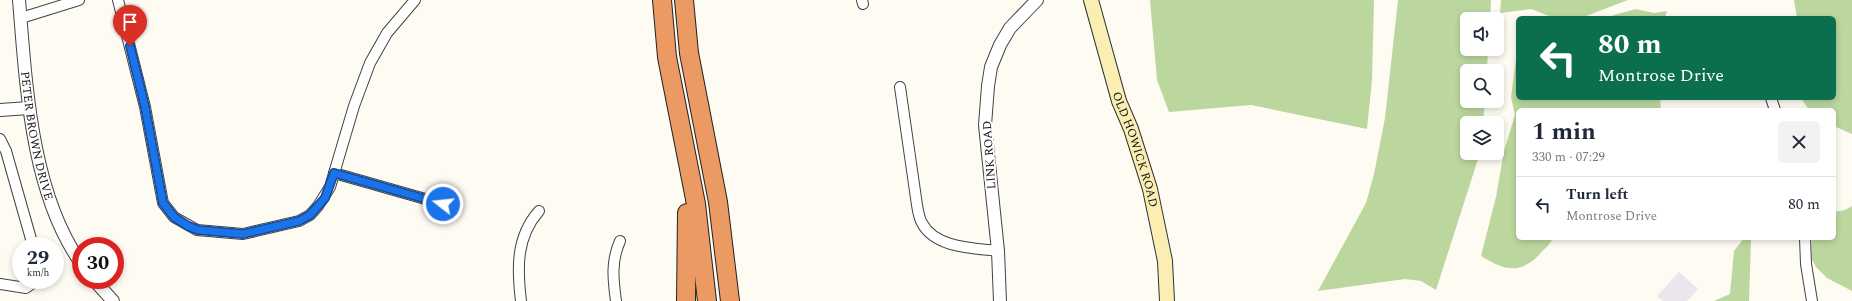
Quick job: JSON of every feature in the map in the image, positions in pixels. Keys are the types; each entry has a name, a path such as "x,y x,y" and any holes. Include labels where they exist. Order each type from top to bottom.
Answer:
{"highway":[{"path":"662,0 667,57 696,204 707,301"},
{"path":"684,0 689,53 718,202 730,301"},
{"path":"682,135 687,197 686,301"}],"main road":[{"name":"OLD HOWICK ROAD","path":"1090,0 1119,100 1135,139 1153,202 1165,260 1167,301"}],"street":[{"name":"PETER BROWN DRIVE","path":"19,0 29,108 46,189 55,216 72,247"},
{"path":"20,18 80,0"},
{"path":"118,0 145,107 163,203 174,217 198,230 243,234 299,221 310,215 325,198 354,106 370,63 387,33 415,0"},
{"name":"LINK ROAD","path":"1000,301 998,251 985,125 988,86 991,67 1000,45 1010,28 1037,0"},
{"path":"900,87 917,205 922,223 932,235 945,242 998,251"},
{"path":"0,110 29,108"},
{"path":"0,139 6,151 30,237"},
{"path":"334,173 443,204"},
{"path":"521,301 519,257 526,229 539,211"},
{"path":"1805,240 1806,264 1812,301"},
{"path":"616,301 612,269 614,253 620,241"},
{"path":"0,284 12,286"},
{"path":"102,289 113,301"}],"shaded area":[{"path":"1679,272 1698,289 1687,301 1663,301 1657,296"}],"green space":[{"path":"1150,0 1374,0 1372,80 1367,129 1251,105 1169,112 1157,80"},
{"path":"1398,0 1491,0 1490,12 1460,12 1460,56 1488,56 1487,64 1460,64 1460,108 1484,108 1484,116 1460,116 1460,160 1478,160 1436,290 1421,281 1405,279 1318,291 1366,203 1374,174 1385,118"},
{"path":"1501,0 1628,0 1586,16 1549,16 1531,9 1500,12"},
{"path":"1794,0 1852,0 1852,134 1836,127 1836,108 1808,108 1802,100 1836,100 1836,16 1797,16"},
{"path":"1636,9 1654,13 1667,11 1666,16 1612,16"},
{"path":"1516,59 1516,100 1660,100 1661,108 1516,108 1516,240 1552,240 1539,255 1525,266 1511,268 1497,265 1481,256 1496,197 1502,160 1504,160 1504,151 1515,115 1511,97"},
{"path":"1852,206 1852,291 1827,278 1816,267 1811,258 1812,240 1836,240 1836,212 1845,210"},
{"path":"1742,240 1751,240 1749,301 1714,301 1730,294 1734,251"}],"route":[{"path":"130,46 145,107 163,203 174,217 188,226 198,230 243,234 299,221 310,215 325,198 334,173 443,204"}]}
